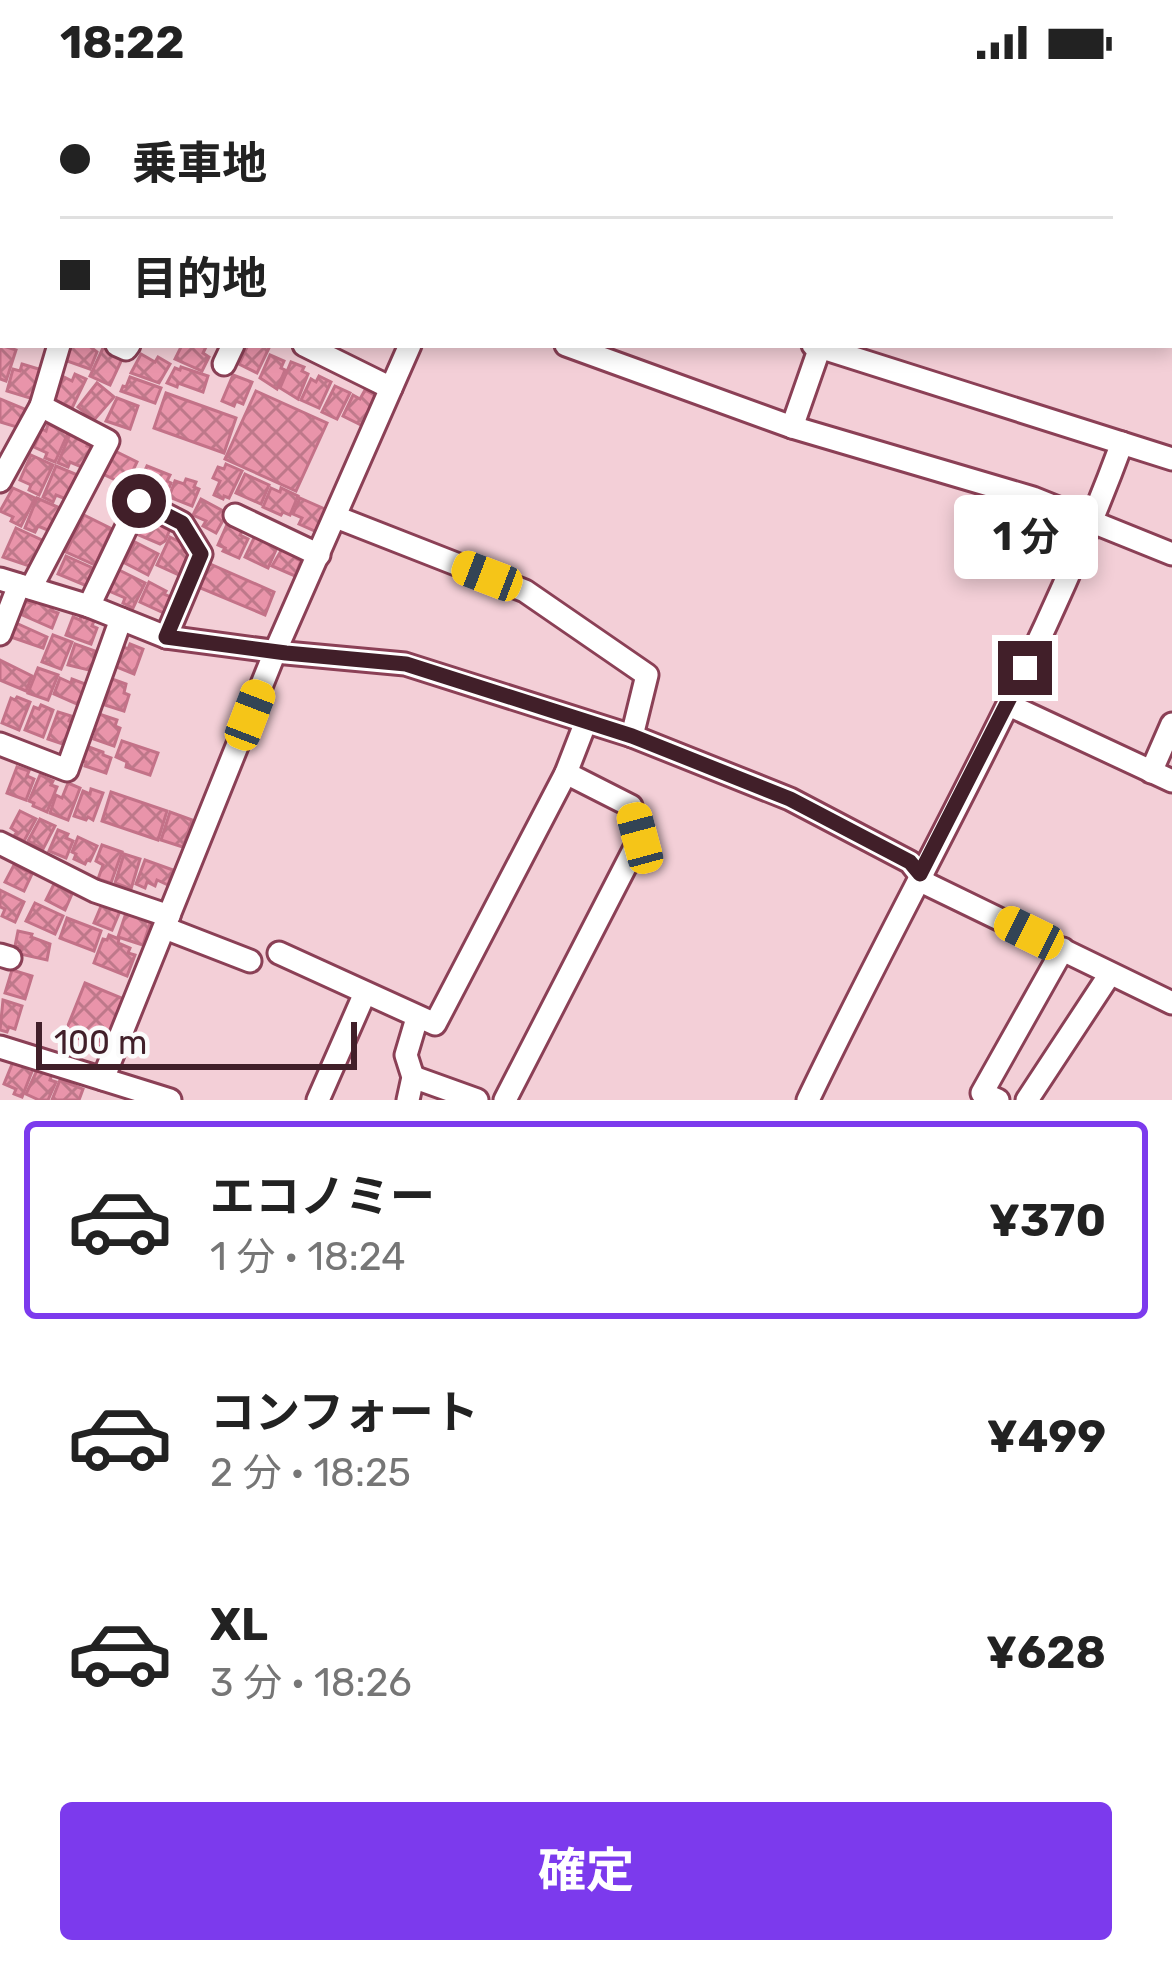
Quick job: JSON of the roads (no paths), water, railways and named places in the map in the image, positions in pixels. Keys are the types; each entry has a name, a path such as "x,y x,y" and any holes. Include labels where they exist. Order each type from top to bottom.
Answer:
{"street":[{"path":"0,481 41,406 58,348"},
{"path":"310,348 392,388"},
{"path":"104,1079 274,652 409,348"},
{"path":"574,348 792,427 1034,498 1172,554"},
{"path":"792,427 815,348"},
{"path":"822,348 1172,459"},
{"path":"0,634 17,584 108,440 41,406"},
{"path":"808,1100 1009,705 1093,521 1122,443"},
{"path":"89,606 139,501 182,523 201,554 166,637"},
{"path":"235,515 319,555"},
{"path":"336,517 525,591 647,675 632,736"},
{"path":"17,584 166,637 406,664 632,736 790,799 910,862 927,884 1172,1003"},
{"path":"0,744 67,770 121,619"},
{"path":"1009,705 1162,777 1172,724"},
{"path":"279,953 435,1024 566,773 585,724"},
{"path":"505,1100 640,838 631,806 566,773"},
{"path":"0,843 250,961"},
{"path":"998,1100 982,1093 1063,949"},
{"path":"1028,1100 1110,974"},
{"path":"318,1100 364,993"},
{"path":"408,1100 413,1077 406,1055 417,1018"},
{"path":"0,1047 163,1099"},
{"path":"413,1077 477,1100"}]}
